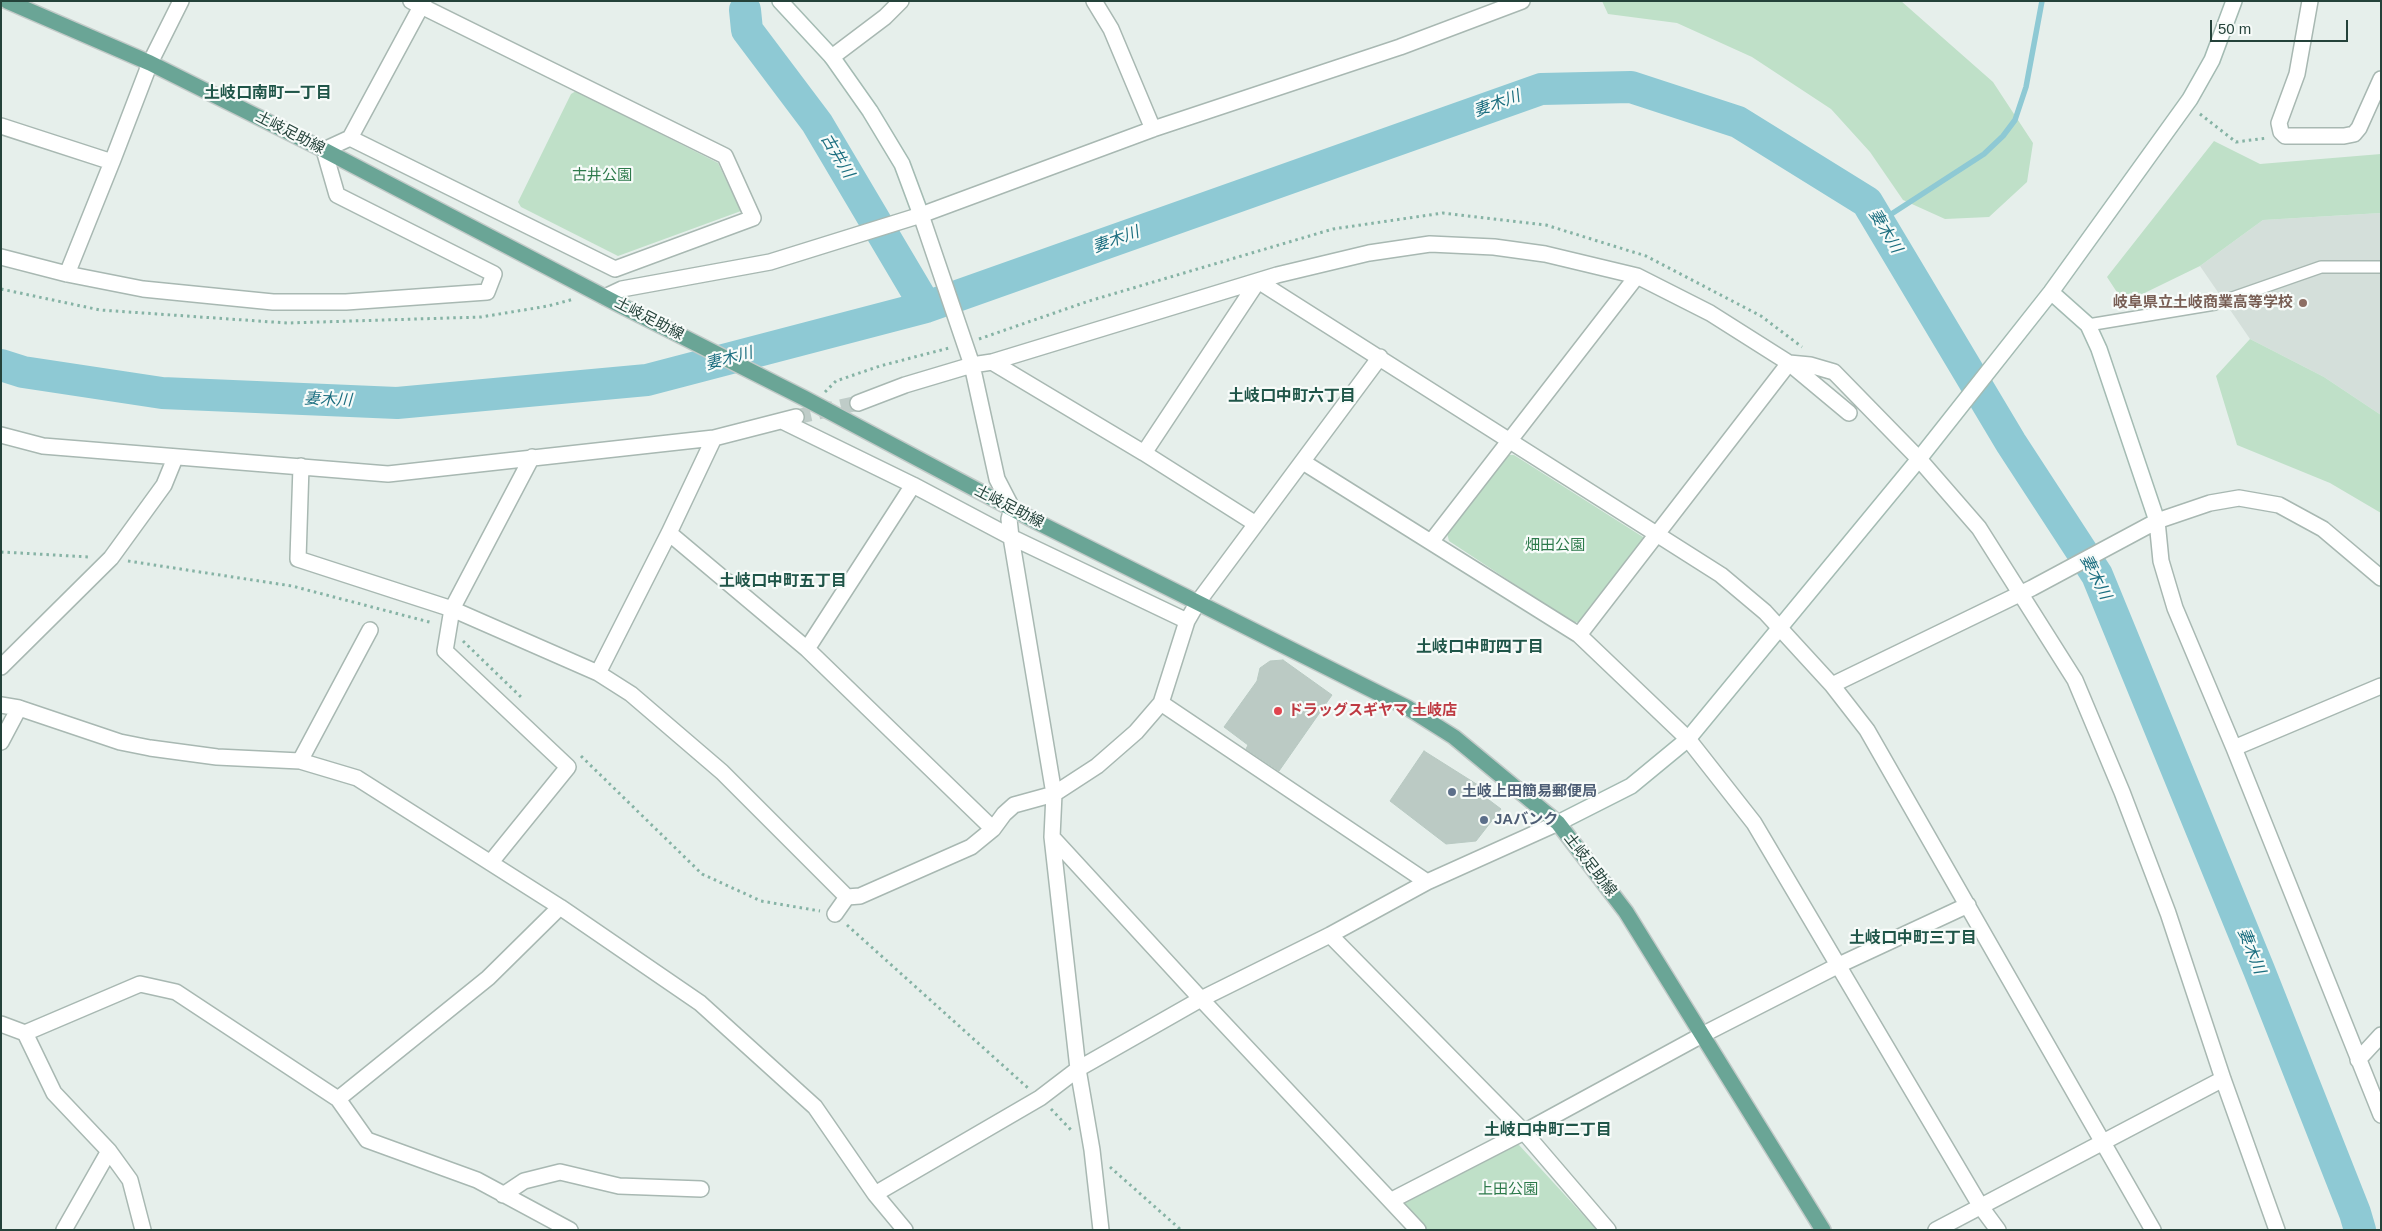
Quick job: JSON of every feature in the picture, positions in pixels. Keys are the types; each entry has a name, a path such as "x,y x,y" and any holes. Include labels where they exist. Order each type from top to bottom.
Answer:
{"main road":[{"name":"土岐足助線","path":"7,1 150,64 324,150 611,300 804,398 1012,508 1408,708 1454,737 1558,823 1626,912 1822,1230"}],"street":[{"path":"67,274 150,64 181,1"},
{"path":"780,1 832,57 870,111 902,164 972,365 997,479 1012,508 1009,519 1011,537 1054,794 1052,837 1078,1069 1092,1150 1101,1230"},
{"path":"832,57 885,17 901,1"},
{"path":"1094,1 1111,29 1153,129"},
{"path":"611,300 622,289 770,262 923,222 1153,129 1400,47 1522,1"},
{"path":"875,1194 1040,1098 1078,1069 1201,999 1330,935 1427,882 1558,823 1631,786 1688,739 1919,459 2051,292 2190,99 2212,60 2234,1"},
{"path":"2310,1 2297,74 2279,123 2281,132 2285,136 2344,136 2354,134 2359,128 2381,80"},
{"path":"1,257 67,274 143,289 273,302 346,302 487,292 494,274 337,194 324,150 350,138 419,3 725,156 753,218 616,269 350,138"},
{"path":"1,126 112,162"},
{"path":"858,402 905,385 972,365 992,362 1258,281 1370,253 1430,244 1494,248 1545,254 1637,276 1710,313 1789,363 1849,413"},
{"path":"1431,542 1637,276"},
{"path":"1258,281 1721,576 1765,612 1832,685 1867,730 2153,1230"},
{"path":"1144,453 1258,281"},
{"path":"2051,292 2088,326 2100,349 2157,521 2161,561 2174,608 2234,748 2381,1115"},
{"path":"301,466 298,559 452,609 598,673 631,694 722,772 847,897 860,896 971,848 993,829 1004,814 1014,805 1054,794 1098,766 1118,750 1161,703 1187,621 1198,602 1380,357"},
{"path":"992,362 1144,453 1256,524"},
{"path":"1789,363 1810,365 1834,372 1919,459 1979,528 2026,591 2075,680 2122,792 2168,913 2223,1079 2277,1230"},
{"path":"1579,636 1789,363"},
{"path":"1,435 44,446 388,474 714,438 789,419 1011,537 1187,621"},
{"path":"598,673 669,533 714,438"},
{"path":"491,862 568,767 445,651 452,609 532,457"},
{"path":"1,667 110,558 164,485 175,458"},
{"path":"1303,462 1579,636 1688,739 1754,823 1981,1207 1998,1230"},
{"path":"807,649 913,485"},
{"path":"1832,685 2026,591 2140,529 2157,521 2210,503 2239,498 2279,505 2323,529 2381,578"},
{"path":"669,533 807,649 993,829"},
{"path":"300,761 370,630"},
{"path":"2234,748 2381,686"},
{"path":"1161,703 1427,882"},
{"path":"1,705 19,708 120,742 217,757 300,761 357,778 560,907 700,1003 815,1106 875,1194 905,1230"},
{"path":"1,742 19,708"},
{"path":"1052,837 1418,1230"},
{"path":"835,914 847,897"},
{"path":"1392,1200 1839,964 1968,905"},
{"path":"338,1099 488,978 560,907"},
{"path":"1330,935 1524,1132 1608,1230"},
{"path":"1,1024 25,1033 140,984 176,992 338,1099 367,1140 477,1180 570,1230"},
{"path":"25,1033 54,1093 108,1151 130,1180 143,1230"},
{"path":"2358,1060 2381,1035"},
{"path":"1936,1230 2223,1079"},
{"path":"64,1230 108,1151"},
{"path":"503,1195 524,1181 560,1172 619,1186 701,1189"}],"lane":[{"path":"2088,326 2215,304 2321,267 2381,267"}],"path":[{"path":"2200,114 2236,142 2285,136"},
{"path":"824,394 836,381 880,366 964,344 1099,298 1333,229 1443,213 1546,225 1646,256 1761,316 1805,350"},
{"path":"1,552 110,558 292,586 450,628 528,704"},
{"path":"577,752 702,874 760,901 835,914 1040,1098 1073,1131"},
{"path":"1092,1150 1180,1230"}],"shaded area":[{"name":"岐阜県立土岐商業高等学校","path":"2381,213 2381,415 2324,377 2250,339 2200,266 2263,220"}],"green space":[{"path":"1602,1 1901,1 1993,82 2033,143 2027,182 1989,217 1945,219 1903,200 1870,152 1831,109 1752,57 1677,23 1608,14"},
{"name":"古井公園","path":"576,91 718,163 741,211 618,256 521,207 518,202 571,94"},
{"path":"2214,141 2260,164 2381,154 2381,213 2263,220 2200,266 2124,303 2107,277"},
{"path":"2250,339 2324,377 2381,415 2381,513 2330,483 2237,445 2216,376"},
{"name":"畑田公園","path":"1507,455 1514,455 1643,537 1642,545 1582,622 1572,622 1449,541 1447,533"},
{"name":"上田公園","path":"1513,1143 1519,1145 1597,1230 1426,1230 1402,1204 1402,1200"}],"building":[{"name":"ドラッグスギヤマ 土岐店","path":"1283,660 1332,695 1279,771 1246,749 1248,745 1224,727 1257,681 1260,668 1270,661"},
{"path":"1424,751 1489,792 1485,797 1501,809 1476,841 1446,844 1390,801"}],"waterway":[{"path":"1879,222 1984,154 2003,136 2015,120 2026,87 2042,1"},
{"name":"古井川","path":"745,10 747,30 817,123 926,307"},
{"name":"妻木川","path":"1,365 23,372 162,393 397,403 647,380 926,307 1541,89 1631,87 1738,122 1867,202 2011,443 2097,575 2259,970 2360,1230"}],"tunnel":[{"path":"796,417 858,403"}],"place":[{"name":"岐阜県立土岐商業高等学校","path":"2303,303"},
{"name":"ドラッグスギヤマ 土岐店","path":"1278,711"},
{"name":"土岐上田簡易郵便局","path":"1452,792"},
{"name":"JAバンク","path":"1484,820"}],"district":[{"name":"土岐口南町一丁目","path":"268,94"},
{"name":"土岐口中町六丁目","path":"1292,397"},
{"name":"土岐口中町五丁目","path":"783,582"},
{"name":"土岐口中町四丁目","path":"1480,648"},
{"name":"土岐口中町三丁目","path":"1913,939"},
{"name":"土岐口中町二丁目","path":"1548,1131"}]}
